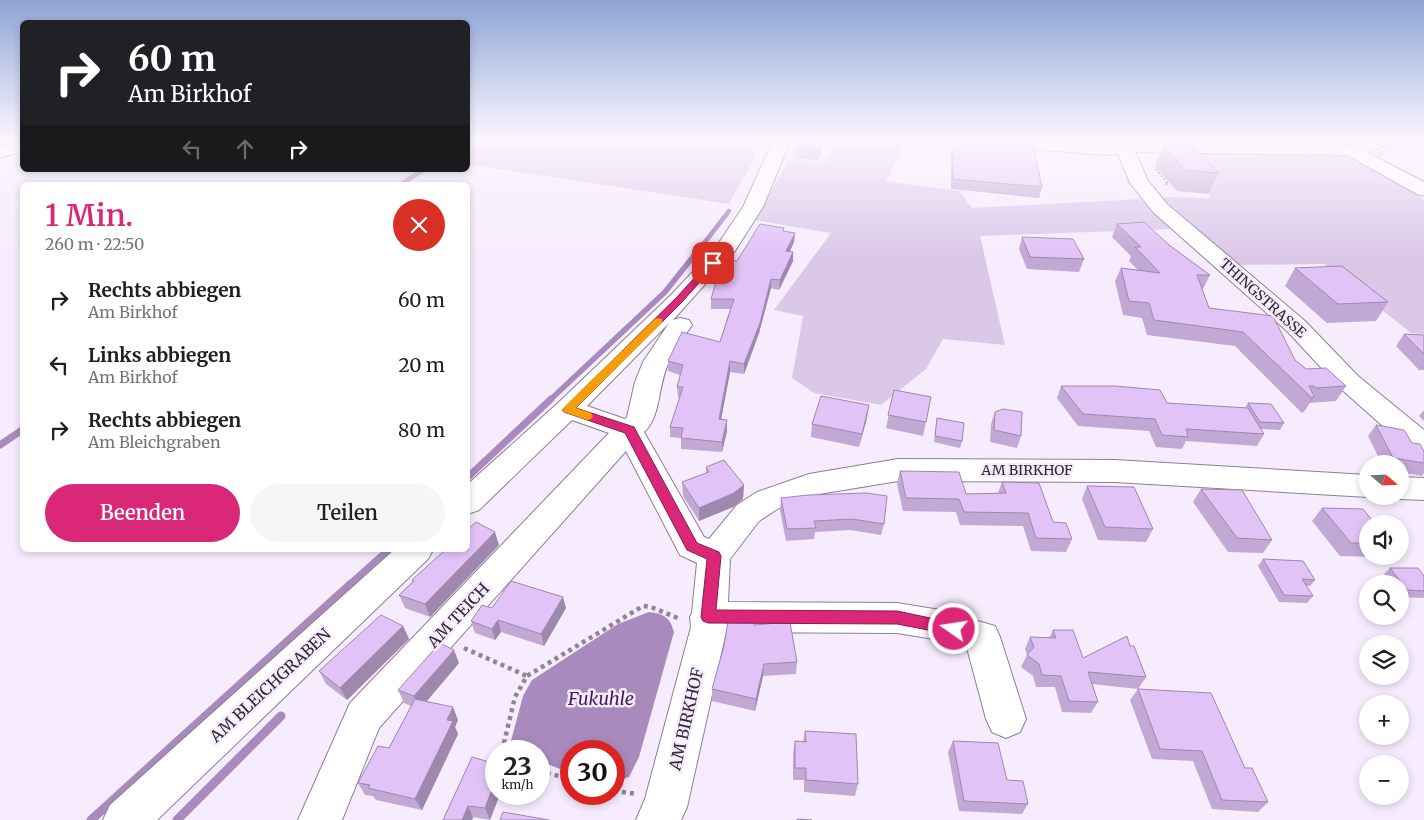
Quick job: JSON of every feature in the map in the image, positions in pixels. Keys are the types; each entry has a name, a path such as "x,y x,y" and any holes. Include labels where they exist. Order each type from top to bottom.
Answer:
{"street":[{"path":"470,500 568,410 679,300 724,251 753,208 766,177"},
{"name":"THINGSTRASSE","path":"1137,177 1160,208 1296,326 1355,387 1424,444"},
{"path":"1400,177 1424,190"},
{"name":"AM TEICH","path":"320,820 364,716 629,430 640,421 648,382 656,362 680,325"},
{"path":"568,410 629,430 692,546 714,556"},
{"name":"AM BIRKHOF","path":"658,820 666,807 708,624 714,556 748,513 768,500 809,485 898,470 1115,471 1359,485"},
{"path":"1409,488 1424,489"},
{"name":"AM BLEICHGRABEN","path":"124,820 414,552"},
{"path":"708,624 897,618 940,625 982,637 1006,719"}],"path":[{"path":"504,740 514,697 527,676 643,606 651,606 708,624"},
{"path":"436,639 481,654 527,676"}],"shaded area":[{"path":"555,177 744,177 729,204"},
{"path":"779,177 888,177 886,181 959,191 972,208 1140,199 1172,229 980,236 1005,345 943,339 926,369 881,405 814,393 792,378 803,316 774,310 831,233 755,220"},
{"path":"1203,177 1394,177 1405,183 1424,180 1424,193 1417,194 1424,201 1424,334 1411,333 1324,264 1239,265 1161,197 1209,198 1212,187"}],"water":[{"name":"Fukuhle","path":"649,612 666,617 671,623 674,632 639,757 629,777 625,778 625,740 560,740 560,769 550,765 550,740 511,740 523,696 532,680 618,624"}],"building":[{"path":"953,177 1040,177 1042,187 953,179"},
{"path":"1144,222 1169,245 1210,275 1197,275 1209,308 1273,316 1295,360 1306,369 1326,368 1346,386 1316,388 1309,386 1314,396 1312,398 1243,332 1154,320 1149,303 1129,301 1121,268 1160,273 1135,247 1141,247 1117,224"},
{"path":"760,224 784,228 783,231 795,233 786,251 793,252 780,280 771,279 760,323 744,364 730,361 719,419 727,420 722,442 681,438 683,428 670,427 683,387 677,387 683,365 668,361 682,332 720,342 734,299 711,299 723,259 737,261"},
{"path":"1022,237 1073,239 1084,259 1030,257"},
{"path":"1342,266 1388,302 1338,304 1295,268"},
{"path":"1404,334 1424,335 1424,354"},
{"path":"1061,386 1115,386 1160,390 1167,403 1248,408 1264,434 1186,429 1188,437 1162,435 1155,419 1083,414"},
{"path":"894,390 931,397 926,422 888,415"},
{"path":"821,396 869,405 862,434 812,424"},
{"path":"1248,403 1271,404 1284,423 1260,422"},
{"path":"1003,409 1022,412 1021,436 994,430 995,412"},
{"path":"937,418 964,423 962,441 935,436"},
{"path":"1376,425 1404,430 1412,443 1420,444 1424,451 1424,463 1409,461 1409,455 1391,455"},
{"path":"724,460 744,485 734,493 699,508 682,482 709,472 706,467"},
{"path":"900,471 959,472 966,494 1006,493 1002,482 1039,483 1053,522 1066,523 1072,539 1036,538 1028,513 964,512 959,499 906,498"},
{"path":"1087,486 1134,487 1153,529 1105,527"},
{"path":"1201,489 1242,490 1272,540 1237,538"},
{"path":"866,493 887,496 884,524 852,519 814,521 816,528 787,529 781,498"},
{"path":"1322,508 1363,509 1368,515 1359,515 1359,543 1351,543"},
{"path":"476,522 495,532 425,604 399,595 414,581 412,580 443,552 470,552 470,527"},
{"path":"1263,559 1303,561 1315,580 1302,579 1313,596 1284,595"},
{"path":"1390,568 1418,568 1424,576 1424,591 1409,590 1409,575 1395,575"},
{"path":"511,581 563,597 541,634 498,620 492,629 471,621 482,605 492,608"},
{"path":"381,615 403,626 340,688 319,671"},
{"path":"728,621 754,622 754,625 790,622 797,662 764,664 756,699 712,689 724,646"},
{"path":"1053,630 1073,630 1083,658 1127,636 1130,646 1134,646 1146,677 1088,672 1098,702 1069,701 1061,676 1042,675 1039,664 1027,655 1034,647 1030,637 1056,638"},
{"path":"440,643 454,650 414,696 398,690"},
{"path":"1138,689 1211,693 1245,768 1252,768 1268,802 1222,800 1202,751 1160,749"},
{"path":"415,699 453,707 447,720 453,721 415,799 368,788 370,785 358,783 378,746 389,748"},
{"path":"805,731 856,734 858,784 806,780 806,768 795,768 795,741 806,742"},
{"path":"953,741 998,743 1007,780 1023,781 1028,804 964,801"},
{"path":"472,757 485,761 485,808 468,806 462,820 443,820"},
{"path":"503,812 549,820 500,820"}],"waterway":[{"path":"405,182 412,177"},
{"path":"695,255 729,211"},
{"path":"550,400 665,292 696,253"},
{"path":"470,475 551,399"},
{"path":"0,445 20,431"},
{"path":"349,585 386,552"},
{"path":"91,820 351,584"},
{"path":"177,820 281,716"}],"slow traffic":[{"path":"587,416 568,410 658,321"}],"route":[{"path":"713,263 679,300 568,410 629,430 692,546 714,556 708,617 897,618 954,629"}]}
